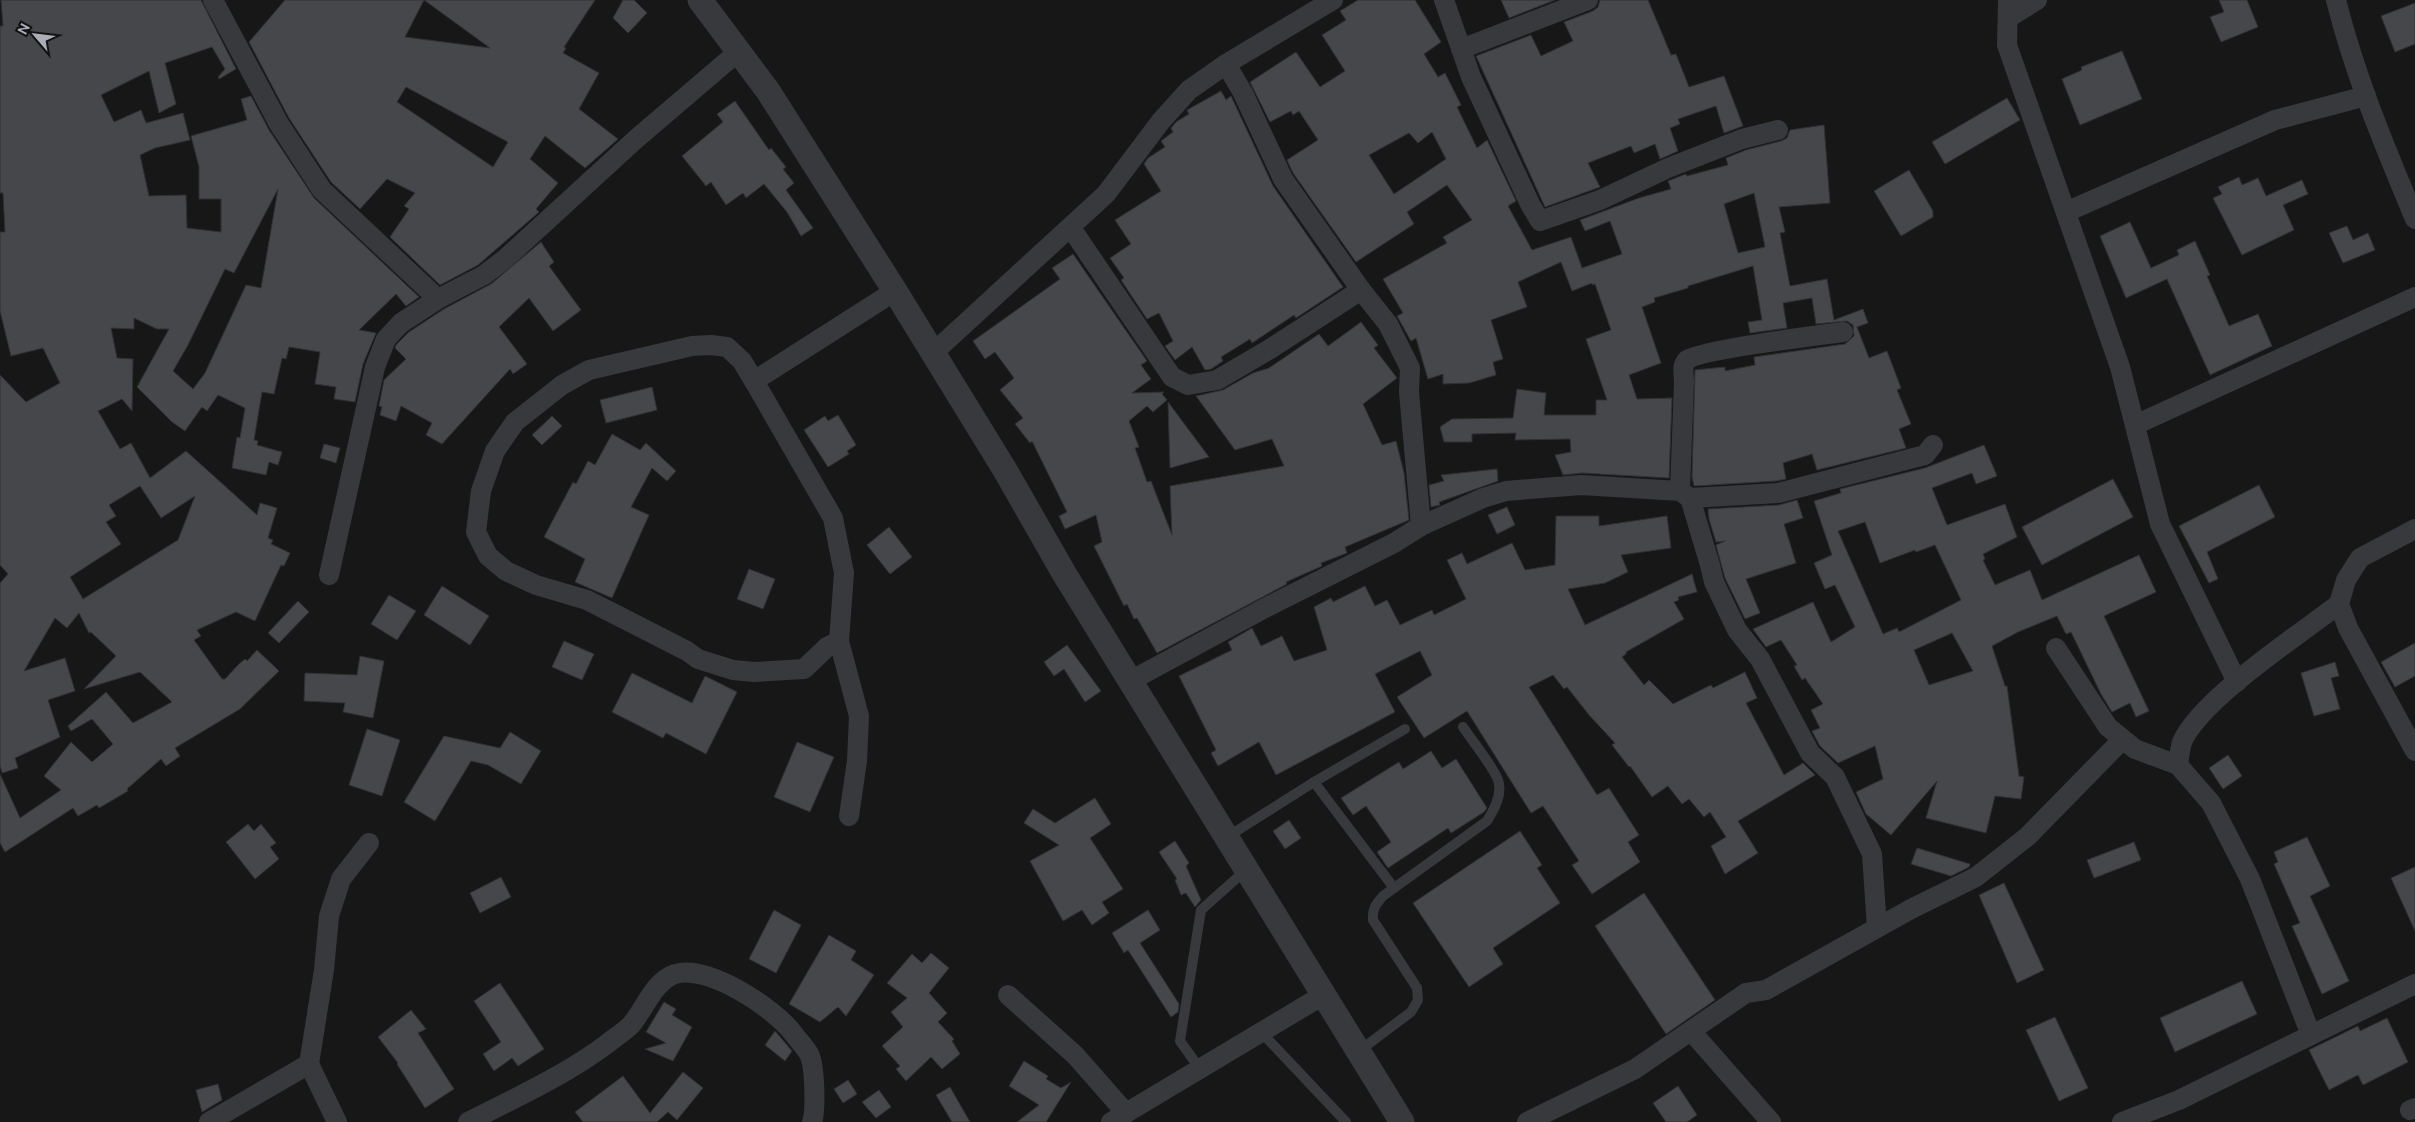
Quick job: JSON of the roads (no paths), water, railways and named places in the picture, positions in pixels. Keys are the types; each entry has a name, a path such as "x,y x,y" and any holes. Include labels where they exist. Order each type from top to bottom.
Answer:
{"street":[{"path":"213,0 279,124 322,190 438,299"},
{"path":"700,0 768,91 895,291 1130,681 1325,994 1402,1122"},
{"path":"933,353 1106,194 1161,121 1189,90 1226,64 1333,0"},
{"path":"1444,0 1461,49 1509,159 1540,220 1600,200 1668,168 1742,139 1778,130"},
{"path":"1461,49 1588,0"},
{"path":"2036,0 2008,9 2007,45 2120,367 2160,524 2237,682"},
{"path":"2336,0 2348,48 2415,219"},
{"path":"330,575 376,367 386,339 401,323 438,299 484,275 504,259 636,139 739,51"},
{"path":"1226,64 1243,93 1284,179 1361,290 1388,324 1410,368 1410,392 1421,526"},
{"path":"2066,212 2276,120 2366,96"},
{"path":"1071,228 1172,377 1188,384 1217,380 1270,349 1361,290"},
{"path":"754,381 895,291"},
{"path":"2135,425 2415,297"},
{"path":"1843,332 1699,355 1687,360 1683,368 1685,495 1714,582 1737,630 1760,659 1810,753 1835,778 1872,854 1877,928"},
{"path":"839,641 827,646 804,670 754,672 712,664 587,600 536,585 506,571 488,556 476,532 481,491 495,451 515,422 562,386 589,370 692,346 711,345 727,348 742,361 833,518 844,573 839,641 859,716 857,761 849,816"},
{"path":"1130,681 1265,608 1394,543 1421,526 1483,498 1506,491 1581,485 1685,495 1778,493 1925,455 1933,445"},
{"path":"2178,765 2182,743 2197,718 2237,682 2339,604 2346,580 2360,558 2415,529"},
{"path":"2339,604 2348,628 2415,751"},
{"path":"2056,648 2108,727 2135,750 2178,765 2211,803 2250,879 2311,1035"},
{"path":"1526,1122 1635,1069 1746,993 1766,990 1877,928 1976,877 2028,836 2122,740"},
{"path":"337,1122 309,1064 324,970 329,916 341,880 370,843"},
{"path":"468,1122 563,1073 599,1049 630,1026 663,980 676,974 702,975 732,986 768,1008 785,1022 810,1056 814,1085 812,1122"},
{"path":"2122,1122 2156,1116 2230,1076 2415,984"},
{"path":"1008,995 1075,1055 1119,1118 1325,994"},
{"path":"1691,1031 1771,1122"},
{"path":"209,1122 309,1064"}],"lane":[{"path":"1359,1051 1411,1012 1418,1000 1417,988 1373,920 1372,912 1375,905 1394,888 1487,821 1494,810 1499,794 1498,780 1463,727"},
{"path":"1227,837 1314,782 1405,729"},
{"path":"1314,782 1394,888"},
{"path":"1200,1069 1180,1041 1201,910 1247,869"},
{"path":"1261,1032 1346,1122"}]}
